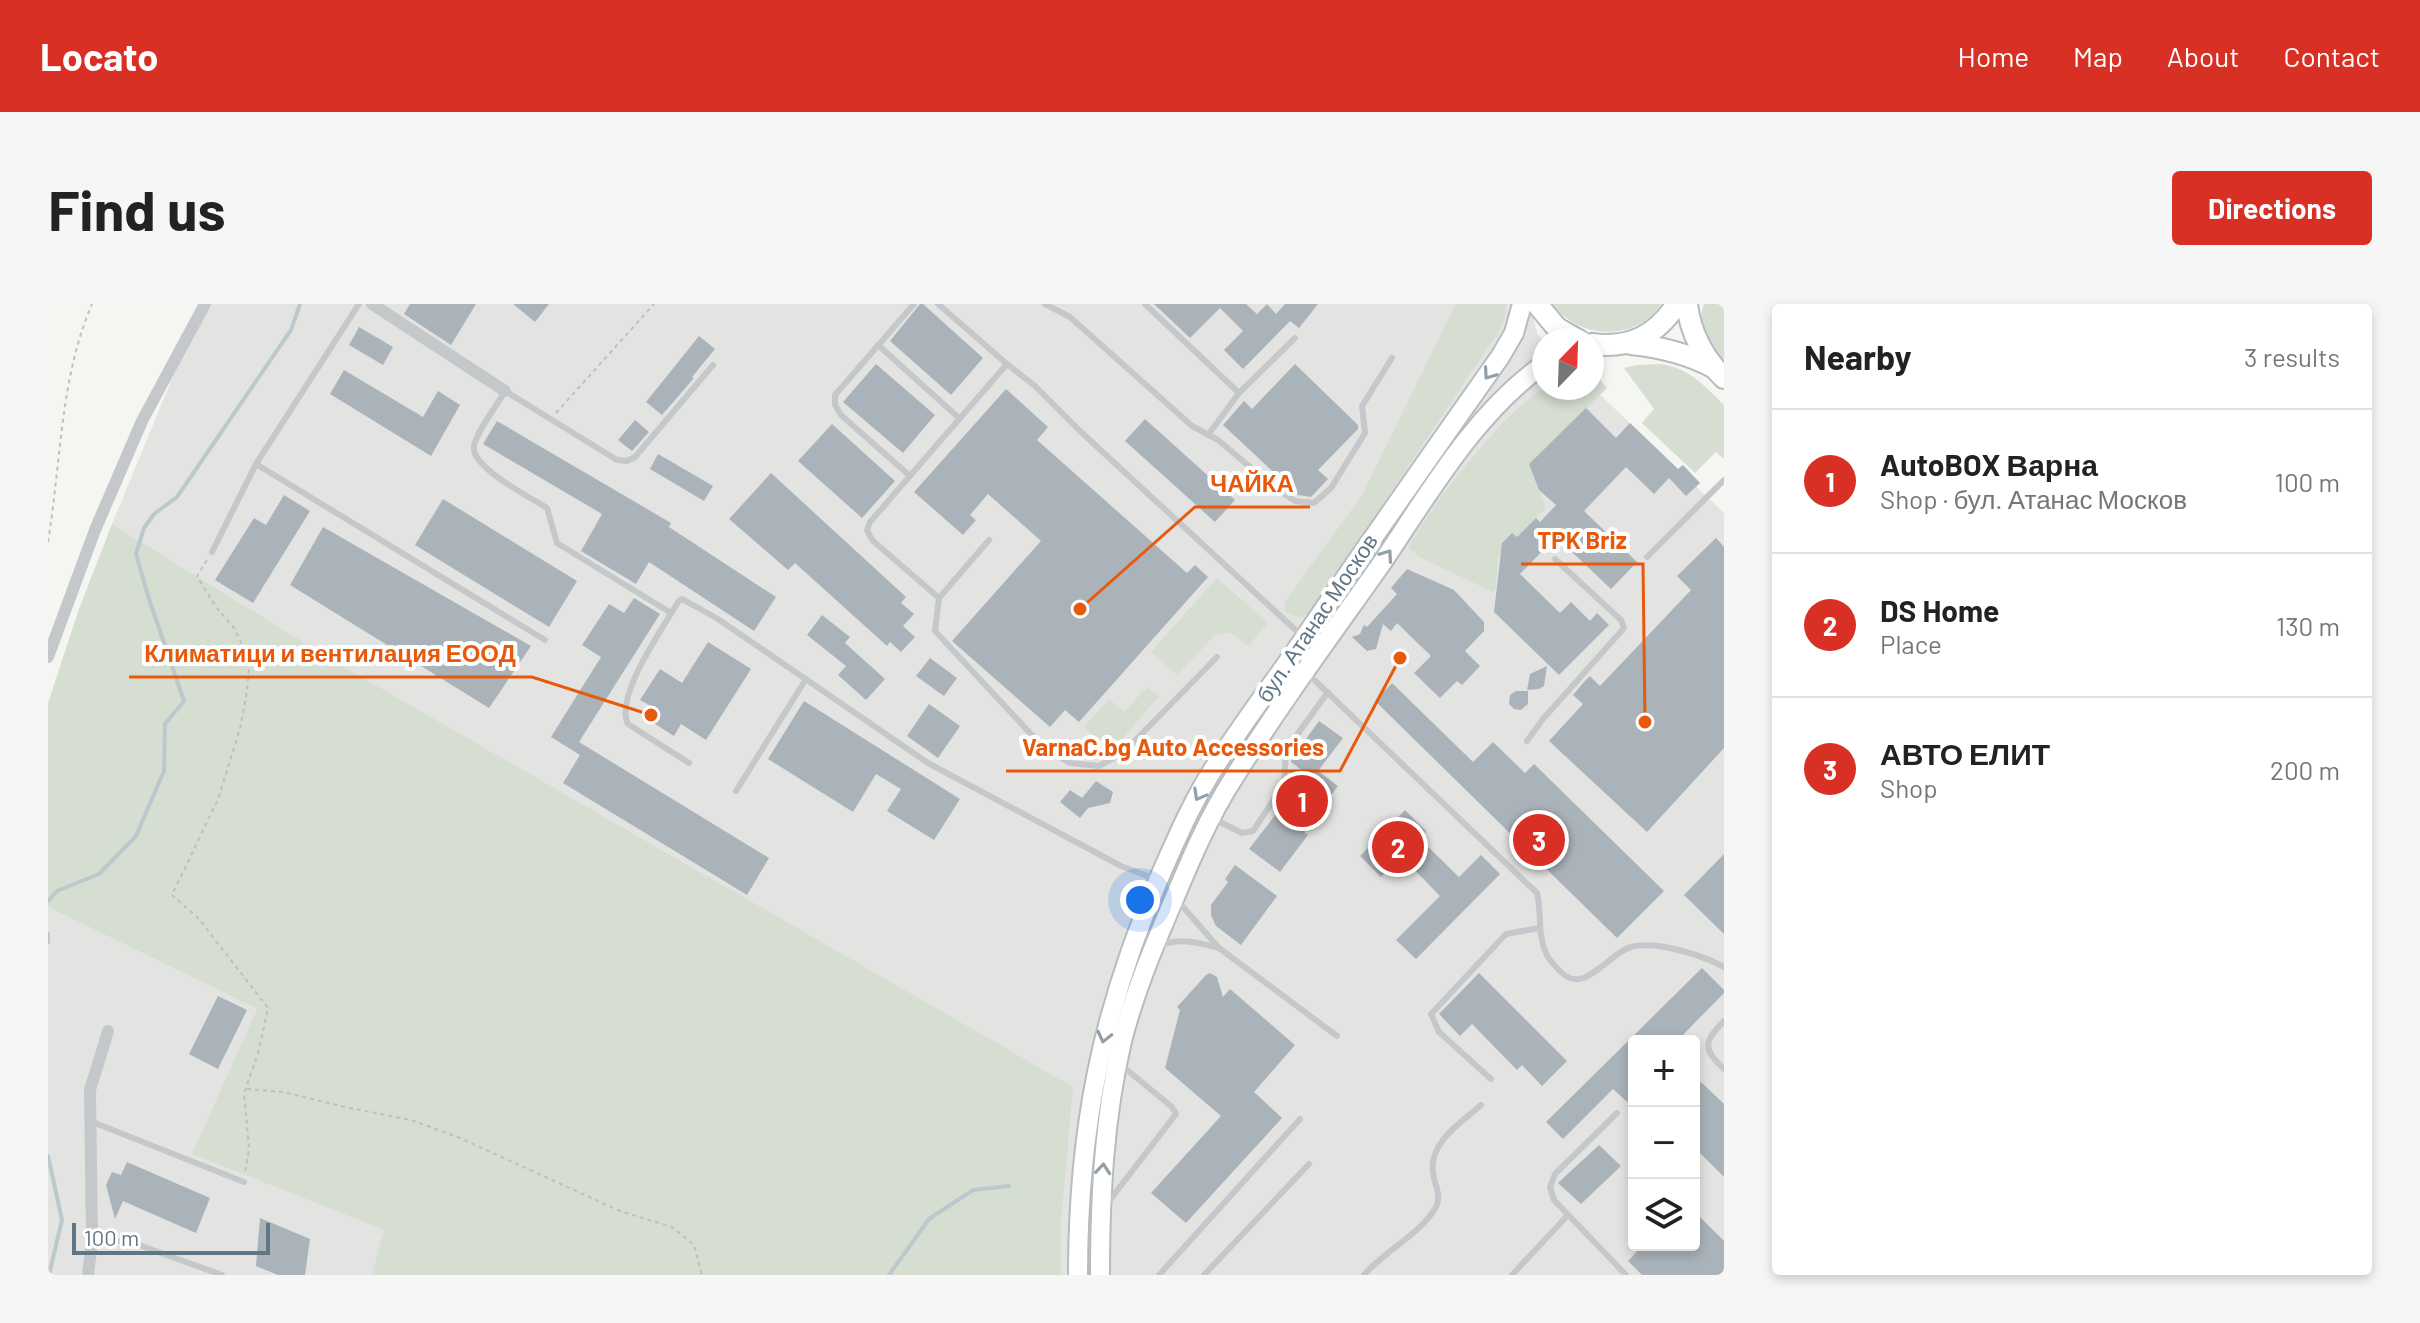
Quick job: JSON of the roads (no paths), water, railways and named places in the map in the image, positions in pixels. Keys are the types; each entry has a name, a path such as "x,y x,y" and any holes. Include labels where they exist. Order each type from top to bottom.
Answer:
{"main road":[{"name":"бул. Атанас Москов","path":"1078,1275 1082,1173 1097,1069 1114,999 1136,932 1158,880 1213,769 1500,357 1514,333 1522,304"},
{"path":"1537,304 1557,328"},
{"path":"1604,345 1627,343 1648,335 1666,320 1677,304"},
{"path":"1687,304 1694,334 1718,372"},
{"path":"1627,343 1691,356 1718,372"},
{"name":"бул. Атанас Москов","path":"1100,1275 1100,1213 1106,1138 1123,1039 1153,950 1211,817 1232,780 1452,461 1488,416 1532,374"},
{"path":"1304,638 1299,653 1301,659 1307,660 1317,655"}],"street":[{"path":"48,657 95,530 142,421 205,304"},
{"path":"372,304 505,391"},
{"path":"88,1275 92,1241 90,1090 108,1031"}],"lane":[{"path":"212,552 256,464 359,304"},
{"path":"910,476 841,415 835,405 835,395 914,304"},
{"path":"938,304 1035,386 1304,638"},
{"path":"1045,304 1070,317 1192,426 1218,440 1295,501 1314,503 1331,488 1365,433 1362,406 1392,358"},
{"path":"1145,304 1239,393"},
{"path":"1208,435 1239,393 1295,338"},
{"path":"878,345 959,418"},
{"path":"939,598 872,540 867,530 870,522 1007,364"},
{"path":"671,613 557,543 547,508 482,466 474,455 474,443 505,391 617,460 627,461 635,457 713,365"},
{"path":"256,464 545,640"},
{"path":"1647,557 1724,480"},
{"path":"989,540 939,598 935,631 1043,747 1070,763 1099,766 1123,753 1217,657"},
{"path":"1527,741 1624,628 1621,620 1555,559"},
{"path":"689,763 625,722 631,684 682,599 928,763 1121,866 1158,880"},
{"path":"1306,671 1537,893 1539,928 1547,957 1561,974 1571,980 1590,975 1622,950 1648,945 1687,953 1724,967"},
{"path":"736,791 806,679"},
{"path":"1211,817 1242,833 1253,831 1284,784 1286,750 1328,692"},
{"path":"1175,897 1219,948 1337,1036"},
{"path":"1491,1079 1439,1032 1431,1014 1506,934 1539,928"},
{"path":"1153,950 1168,942 1182,941 1219,948"},
{"path":"1724,1021 1710,1037 1707,1048 1710,1056 1724,1069"},
{"path":"1100,1213 1176,1114 1172,1107 1118,1063"},
{"path":"1364,1275 1374,1263 1428,1219 1438,1204 1437,1183 1432,1173 1440,1142 1481,1105"},
{"path":"1617,1113 1552,1180 1550,1187 1554,1200 1626,1275"},
{"path":"1159,1275 1300,1119"},
{"path":"90,1121 244,1182"},
{"path":"1204,1275 1309,1164"},
{"path":"1512,1275 1568,1215"},
{"path":"92,1241 128,1241 222,1275"}],"waterway":[{"path":"48,901 57,891 99,874 136,836 164,771 165,724 184,701 136,554 144,528 154,514 177,497 291,330 300,304"},
{"path":"48,934 48,942"},
{"path":"48,1156 62,1220 49,1275"},
{"path":"889,1275 929,1219 973,1190 1009,1186"}],"place":[{"name":"ЧАЙКА","path":"1080,609"},
{"name":"VarnaC.bg Auto Accessories","path":"1400,658"},
{"name":"Климатици и вентилация ЕООД","path":"651,715"},
{"name":"TPK Briz","path":"1645,722"},
{"name":"AutoBOX Варна","path":"1302,801"},
{"name":"АВТО ЕЛИТ","path":"1539,840"},
{"name":"DS Home","path":"1398,847"}]}
